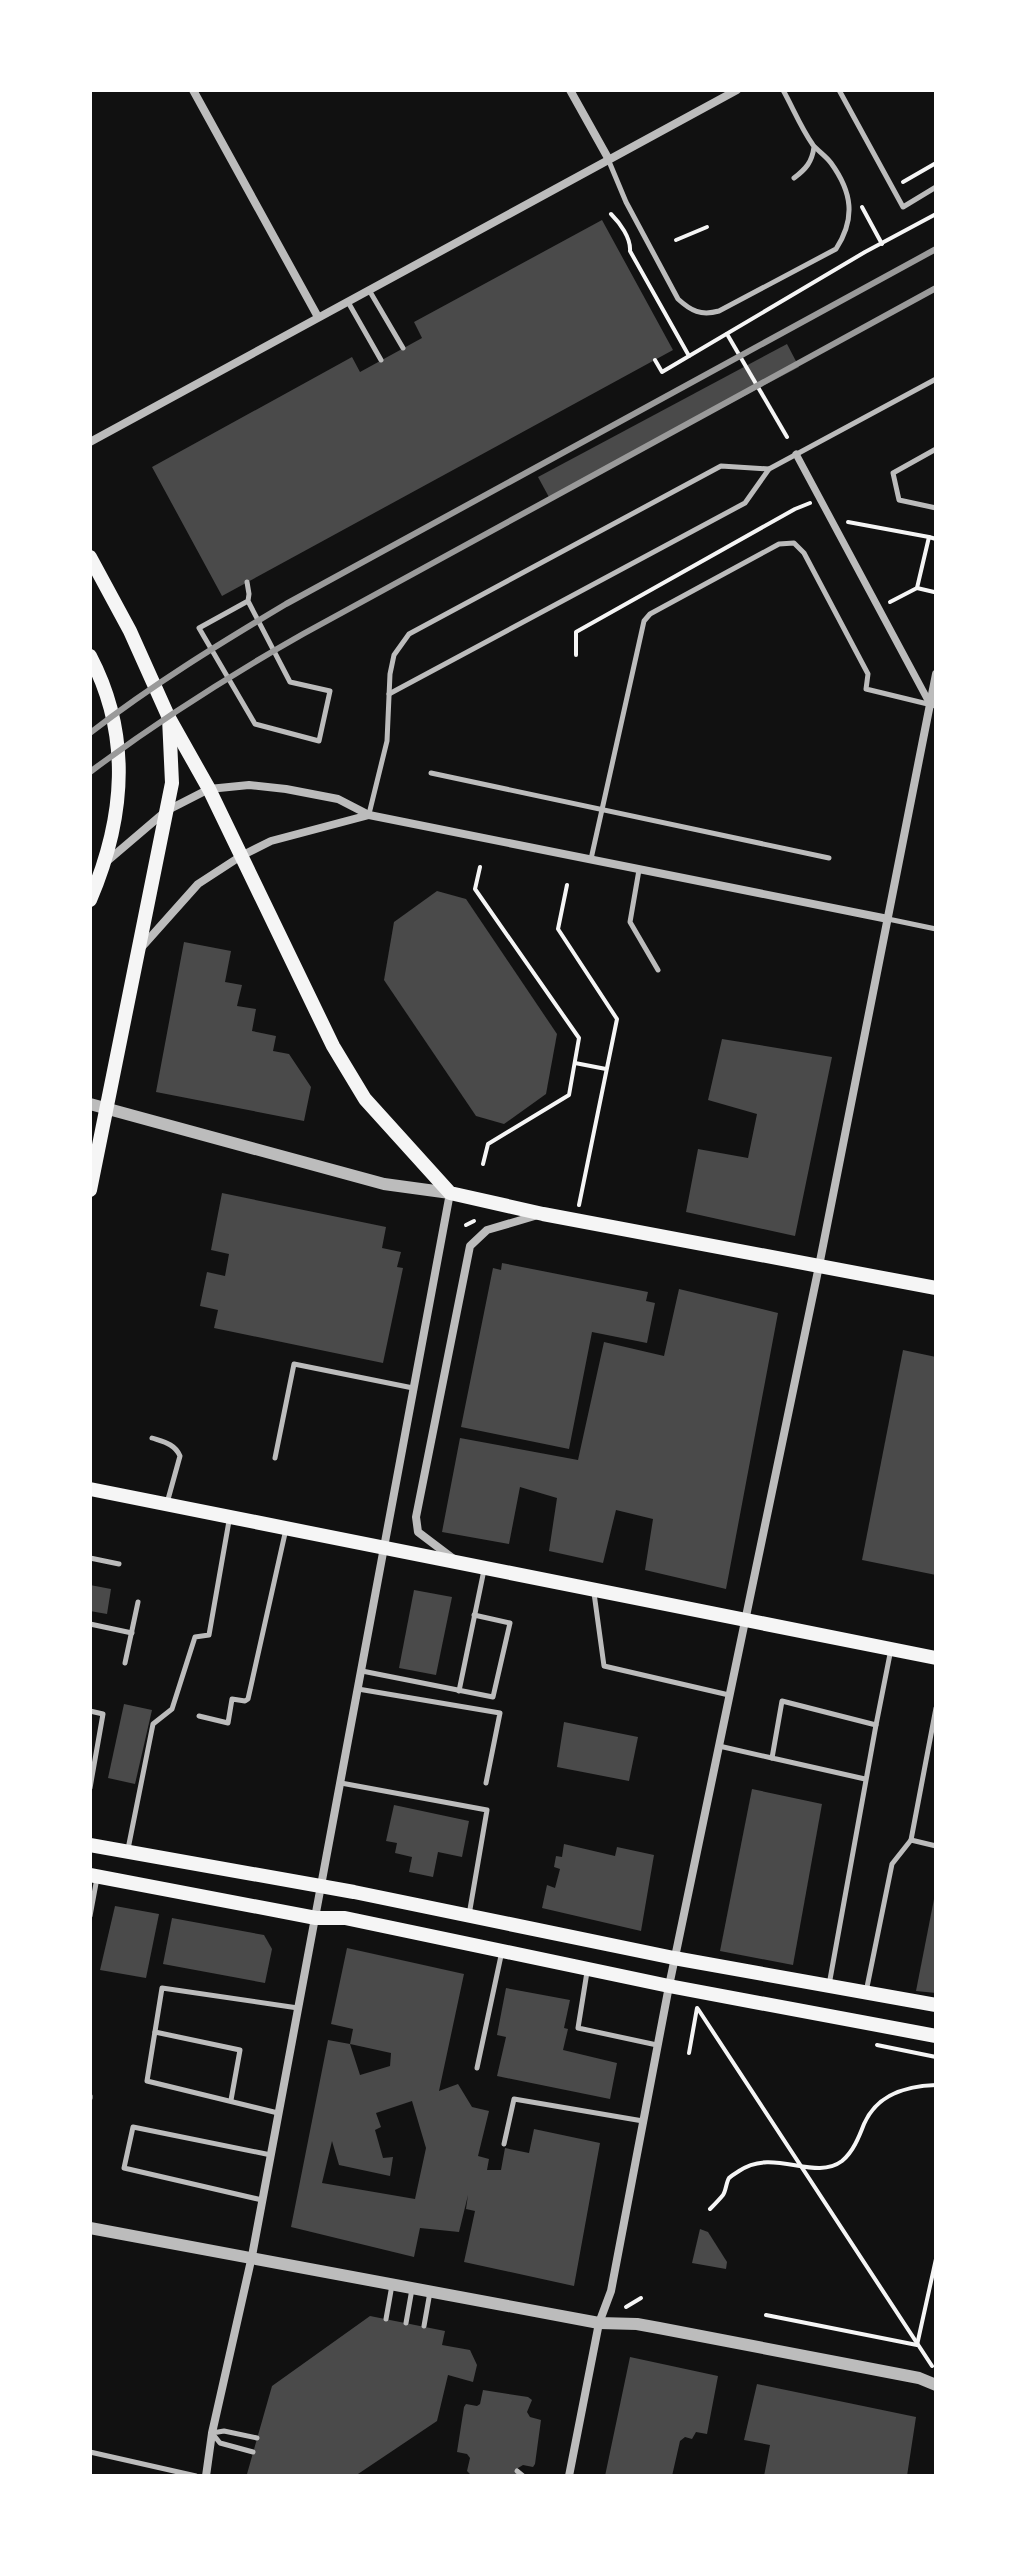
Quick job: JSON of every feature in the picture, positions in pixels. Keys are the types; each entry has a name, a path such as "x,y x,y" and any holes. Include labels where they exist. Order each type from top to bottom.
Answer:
{"main road":[{"path":"90,557 130,631 169,718 209,789 333,1046 365,1099 450,1193 543,1214 936,1288"},
{"path":"90,656 96,683 116,732 121,772 104,864 90,900"},
{"path":"90,1190 172,783 169,718"},
{"path":"90,1489 936,1658"},
{"path":"90,1845 674,1958 936,2005"},
{"path":"94,1876 316,1918 345,1918 669,1986 936,2036"}],"street":[{"path":"193,90 318,317"},
{"path":"570,90 608,158"},
{"path":"90,442 737,90"},
{"path":"796,454 933,705"},
{"path":"569,2476 599,2323 611,2291 674,1958 819,1266 933,705 936,674"},
{"path":"104,864 166,811 209,789 249,785 338,799 369,815 888,919"},
{"path":"137,952 198,884 241,856 271,841 369,815"},
{"path":"90,1104 384,1184 450,1193 263,2200 212,2433 206,2476"},
{"path":"457,1561 418,1532 416,1517 470,1246 487,1230 543,1214"},
{"path":"90,2228 599,2323 659,2328 919,2378 936,2385"}],"lane":[{"path":"608,158 626,202 678,299 690,310 703,314 719,311 836,249 847,232 850,209 847,194 830,161 814,146 783,90"},
{"path":"839,90 903,207 936,187"},
{"path":"794,178 813,159 814,146"},
{"path":"369,289 403,348"},
{"path":"347,301 381,360"},
{"path":"389,694 745,503 769,469 936,379"},
{"path":"936,449 893,473 899,500 936,508"},
{"path":"369,815 387,741 394,655 409,634 721,466 769,469"},
{"path":"591,859 644,621 650,614 779,544 794,543 804,553 868,674 866,689 933,705"},
{"path":"247,582 248,601 290,682 330,691 319,741 255,724 199,628 248,601"},
{"path":"431,773 829,858"},
{"path":"639,869 630,922 658,970"},
{"path":"888,919 936,929"},
{"path":"275,1458 294,1364 414,1388"},
{"path":"152,1438 168,1443 177,1449 180,1456 167,1504"},
{"path":"127,1854 153,1724 172,1709 195,1637 209,1635 230,1517"},
{"path":"199,1716 228,1723 232,1699 248,1699 286,1528"},
{"path":"90,1558 119,1564"},
{"path":"459,1691 484,1567"},
{"path":"593,1589 604,1666 730,1695"},
{"path":"125,1663 138,1602"},
{"path":"362,1671 493,1697 510,1623 474,1615"},
{"path":"90,1624 132,1633"},
{"path":"829,1986 891,1648"},
{"path":"358,1689 500,1713 486,1783"},
{"path":"772,1758 782,1701 876,1725"},
{"path":"866,1992 892,1864 911,1840 936,1708"},
{"path":"90,1711 103,1714 90,1788"},
{"path":"719,1746 865,1779"},
{"path":"341,1783 487,1810 468,1916"},
{"path":"911,1840 936,1846"},
{"path":"90,1916 94,1876"},
{"path":"477,2068 502,1950"},
{"path":"588,1969 578,2028 658,2045"},
{"path":"279,2113 147,2081 162,1988 299,2008"},
{"path":"155,2032 240,2050 231,2100"},
{"path":"504,2144 514,2099 643,2121"},
{"path":"263,2200 124,2168 133,2127 271,2155"},
{"path":"386,2319 392,2284"},
{"path":"406,2323 413,2288"},
{"path":"424,2326 430,2292"},
{"path":"253,2452 220,2443 212,2433 224,2431 257,2438"},
{"path":"90,2452 196,2476"},
{"path":"517,2471 523,2476"}],"path":[{"path":"892,188 936,163"},
{"path":"861,205 882,244"},
{"path":"611,214 689,356"},
{"path":"655,360 662,372 936,214"},
{"path":"676,240 707,227"},
{"path":"727,334 787,437"},
{"path":"576,655 576,632 820,498"},
{"path":"831,520 936,539"},
{"path":"917,588 929,537"},
{"path":"878,608 917,588 934,592"},
{"path":"480,867 475,889 579,1038 569,1095 488,1144 483,1164"},
{"path":"567,885 558,929 617,1019 576,1220"},
{"path":"575,1063 606,1069"},
{"path":"466,1225 474,1222 476,1215"},
{"path":"669,1986 697,2007 936,2371"},
{"path":"697,2007 712,2010"},
{"path":"689,2053 697,2007"},
{"path":"876,2045 936,2057"},
{"path":"710,2209 724,2195 729,2178 745,2167 770,2161 813,2168 841,2161 860,2138 865,2121 890,2094 915,2086 936,2085"},
{"path":"917,2345 936,2259"},
{"path":"766,2315 917,2345"}],"building":[{"path":"602,220 673,350 222,596 152,467 352,357 360,372 422,338 414,322"},
{"path":"787,344 799,367 550,499 538,477"},
{"path":"437,891 466,899 557,1034 546,1094 504,1124 476,1116 384,980 394,922"},
{"path":"184,942 231,951 225,982 242,985 237,1006 256,1009 252,1031 276,1036 273,1051 289,1054 311,1087 304,1121 156,1092"},
{"path":"722,1039 832,1057 795,1236 686,1212 698,1149 748,1158 757,1114 708,1100"},
{"path":"222,1193 386,1227 382,1248 401,1252 397,1267 403,1268 383,1363 214,1328 218,1310 200,1306 207,1272 225,1276 229,1254 211,1250"},
{"path":"502,1263 648,1292 646,1301 655,1303 647,1343 592,1332 569,1449 461,1427 493,1268 501,1270"},
{"path":"679,1289 778,1313 726,1589 645,1570 653,1519 616,1510 603,1563 549,1551 557,1498 520,1487 509,1544 442,1532 460,1438 578,1460 604,1342 664,1356"},
{"path":"903,1350 936,1357 936,1575 862,1560"},
{"path":"90,1585 111,1589 107,1614 90,1611"},
{"path":"414,1590 452,1597 436,1675 399,1668"},
{"path":"124,1704 152,1710 135,1784 108,1778"},
{"path":"564,1722 638,1737 629,1781 557,1767"},
{"path":"752,1789 822,1804 793,1965 720,1951"},
{"path":"394,1805 469,1821 462,1857 438,1852 433,1877 409,1872 412,1857 395,1853 397,1843 386,1841"},
{"path":"564,1844 615,1856 617,1847 654,1855 641,1931 542,1908 547,1885 555,1888 560,1869 554,1867 556,1856 562,1857"},
{"path":"936,1894 936,1993 916,1991"},
{"path":"115,1906 159,1914 146,1978 100,1970"},
{"path":"172,1918 264,1935 272,1949 265,1983 163,1964"},
{"path":"347,1948 464,1974 439,2091 458,2084 472,2107 489,2111 478,2156 489,2159 487,2170 501,2170 505,2148 529,2153 534,2129 600,2143 574,2286 464,2262 475,2211 466,2209 468,2195 459,2232 420,2228 414,2257 291,2227 328,2040 350,2044 353,2029 331,2024","holes":["350,2044 391,2053 390,2066 360,2075","412,2101 426,2148 415,2199 322,2183 332,2141 339,2165 390,2176 393,2157 383,2158 375,2130 381,2127 376,2113"]},
{"path":"506,1988 570,2000 563,2050 617,2063 610,2099 497,2076 506,2037 497,2035"},
{"path":"700,2229 708,2232 727,2262 726,2269 692,2263"},
{"path":"370,2316 445,2331 442,2345 470,2350 477,2365 473,2382 448,2375 437,2421 355,2476 247,2474 272,2386"},
{"path":"630,2357 718,2376 707,2434 696,2432 692,2439 685,2437 680,2441 672,2476 605,2476"},
{"path":"757,2384 916,2417 907,2476 764,2476 770,2445 744,2440"},
{"path":"483,2390 528,2397 532,2400 527,2412 530,2417 541,2420 535,2464 533,2467 523,2465 518,2468 516,2476 470,2474 467,2471 470,2458 457,2452 464,2407 466,2404 480,2404"}],"railway":[{"path":"90,733 162,682 286,604 936,249"},
{"path":"90,772 194,700 303,634 936,288"}]}
